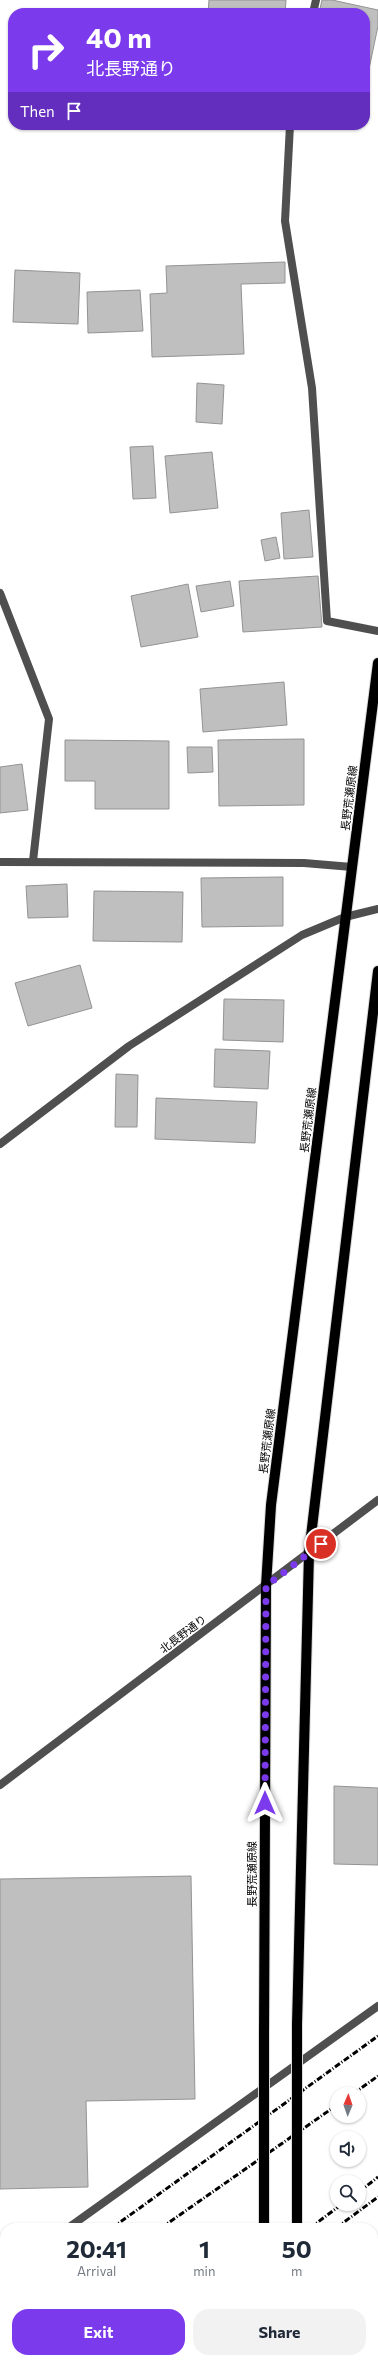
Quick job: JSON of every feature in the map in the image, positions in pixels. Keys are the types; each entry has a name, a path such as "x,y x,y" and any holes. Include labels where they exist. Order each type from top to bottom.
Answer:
{"main road":[{"name":"長野荒瀬原線","path":"264,2223 266,1586 272,1505 378,663"},
{"path":"296,2223 297,2025 309,1553 378,971"}],"street":[{"path":"290,130 285,221 312,388 327,622 378,631"},
{"path":"0,593 49,719 33,861"},
{"path":"0,862 304,863 352,867"},
{"path":"0,1144 129,1046 302,936 345,917 378,909"},
{"name":"北長野通り","path":"0,1785 266,1586 378,1500"},
{"path":"75,2223 378,2006"}],"building":[{"path":"209,0 286,0 285,8 208,8"},
{"path":"322,0 332,0 369,8 320,8"},
{"path":"370,8 378,10 378,26 370,64"},
{"path":"285,262 285,283 241,284 244,354 152,357 150,294 167,293 166,266"},
{"path":"15,270 80,273 78,324 13,322"},
{"path":"140,290 143,331 88,333 87,292"},
{"path":"197,383 224,385 222,424 196,422"},
{"path":"153,446 156,498 133,499 130,447"},
{"path":"212,452 218,508 170,513 165,456"},
{"path":"309,510 313,557 284,559 281,513"},
{"path":"276,537 280,558 265,561 261,540"},
{"path":"318,576 322,627 243,632 239,581"},
{"path":"230,581 234,606 201,612 196,586"},
{"path":"188,584 198,637 141,647 131,596"},
{"path":"284,682 287,725 203,732 200,689"},
{"path":"304,739 304,805 219,806 218,740"},
{"path":"65,740 169,741 169,809 95,809 95,781 65,781"},
{"path":"187,747 212,747 213,772 188,773"},
{"path":"22,764 28,810 0,813 0,767"},
{"path":"283,877 283,926 202,927 201,878"},
{"path":"67,884 68,917 28,918 26,886"},
{"path":"94,891 183,892 182,942 93,941"},
{"path":"80,965 92,1008 28,1026 15,983"},
{"path":"224,999 284,1000 283,1042 223,1040"},
{"path":"215,1049 270,1051 268,1089 214,1087"},
{"path":"116,1074 138,1075 137,1127 115,1127"},
{"path":"156,1098 257,1102 255,1143 155,1139"},
{"path":"334,1786 378,1788 378,1865 334,1864"},
{"path":"191,1876 195,2099 86,2101 88,2187 0,2189 0,1879"}],"railway":[{"path":"119,2223 378,2036"},
{"path":"363,2087 378,2076"},
{"path":"168,2223 330,2110"},
{"path":"366,2186 378,2177"},
{"path":"343,2223 378,2197"},
{"path":"317,2223 333,2211"}],"route":[{"path":"265,1803 266,1586 321,1544"}]}
